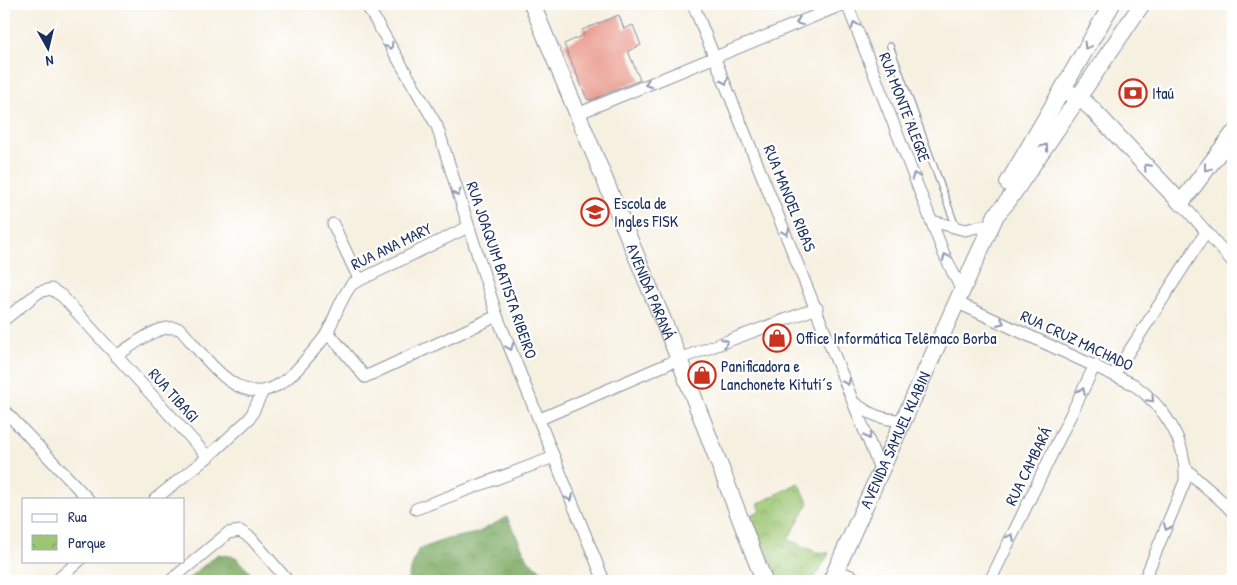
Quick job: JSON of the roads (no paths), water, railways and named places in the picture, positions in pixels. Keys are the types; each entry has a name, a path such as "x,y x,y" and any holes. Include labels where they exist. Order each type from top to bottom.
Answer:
{"main road":[{"name":"AVENIDA PARANÁ","path":"532,4 679,359 764,581"},
{"name":"AVENIDA SAMUEL KLABIN","path":"834,576 880,469 994,219 999,199 1064,90 1075,66 1112,4"},
{"name":"AVENIDA SAMUEL KLABIN","path":"994,219 1080,98 1142,4"},
{"path":"1064,90 1080,98 1181,203 1233,134"}],"street":[{"name":"RUA JOAQUIM BATISTA RIBEIRO","path":"368,4 437,126 497,316 604,581"},
{"name":"RUA MANOEL RIBAS","path":"693,4 856,404 880,469"},
{"path":"577,114 846,4"},
{"name":"RUA MONTE ALEGRE","path":"846,4 952,273 959,297"},
{"path":"1181,203 1233,262"},
{"path":"932,222 965,230 994,219"},
{"path":"333,224 359,279"},
{"name":"RUA ANA MARY","path":"258,392 290,379 328,332 342,296 352,284 468,228"},
{"path":"1115,373 1206,232"},
{"name":"RUA TIBAGI","path":"4,320 39,292 51,289 62,296 208,457"},
{"name":"RUA CRUZ MACHADO","path":"959,297 1095,365 1115,373 1150,396 1174,428 1186,468 1185,481 1144,581"},
{"path":"540,420 679,359 817,308"},
{"path":"328,332 365,377 497,316"},
{"path":"116,356 161,329 172,326 180,329 225,380 258,392 250,418 208,457 156,498"},
{"name":"RUA CAMBARÁ","path":"990,581 1095,365"},
{"path":"856,404 873,416 885,420 902,420"},
{"path":"4,410 87,498"},
{"path":"416,509 554,457"},
{"path":"1186,468 1233,513"},
{"path":"170,581 228,533 240,531 251,538 288,581"},
{"path":"56,581 78,562"},
{"path":"834,576 862,581"}],"lane":[{"path":"890,46 956,229"}],"place":[{"name":"Itaú","path":"1133,93"},
{"name":"Escola de Ingles FISK","path":"595,212"},
{"name":"Office Informática Telêmaco Borba","path":"777,338"},
{"name":"Panificadora e Lanchonete Kituti´s","path":"702,375"}]}
